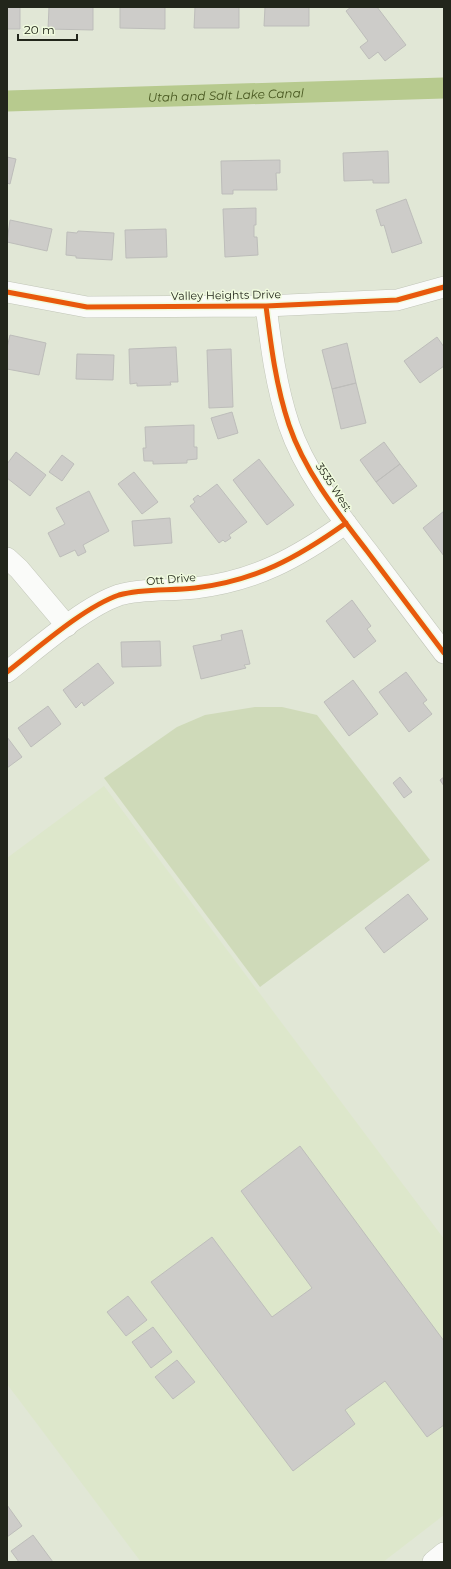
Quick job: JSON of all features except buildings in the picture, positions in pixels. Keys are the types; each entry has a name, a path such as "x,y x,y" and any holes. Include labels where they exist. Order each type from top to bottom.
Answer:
{"street":[{"name":"Valley Heights Drive","path":"7,292 87,307 266,306 397,300 444,287"},
{"name":"3535 West","path":"266,306 274,365 290,426 308,468 346,523 444,653"},
{"name":"Ott Drive","path":"7,672 67,626 96,606 120,595 143,591 195,588 230,581 266,571 295,556 346,523"},
{"path":"7,558 19,569 67,626"},
{"path":"433,1562 444,1553"}],"shaded area":[{"path":"255,707 282,707 317,715 430,860 260,987 104,778 177,727 205,715"},
{"path":"104,786 444,1239 444,1515 383,1562 141,1562 7,1384 7,858"}],"waterway":[{"name":"Utah and Salt Lake Canal","path":"7,101 444,88"}],"cycle path":[{"path":"7,292 87,307 266,306 397,300 444,287"},
{"path":"266,306 277,381 284,410 304,459 333,506 444,653"},
{"path":"7,672 76,618 105,601 119,595 147,590 195,588 217,585 256,574 293,557 328,536 346,523"}]}
